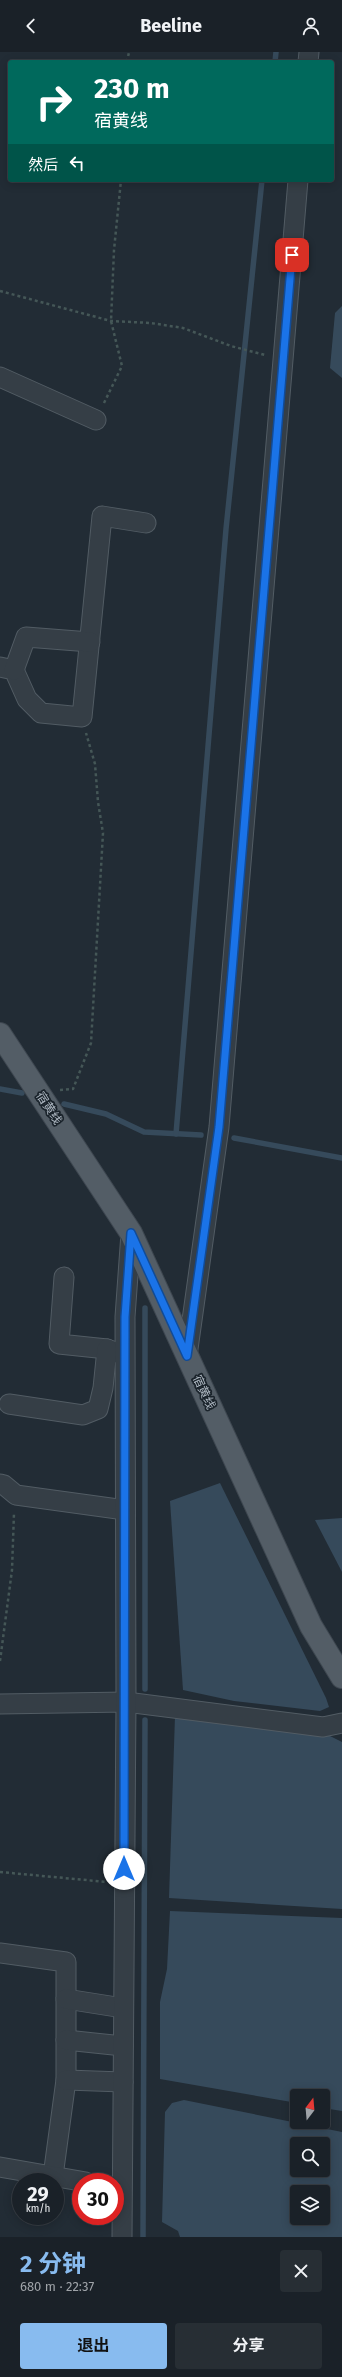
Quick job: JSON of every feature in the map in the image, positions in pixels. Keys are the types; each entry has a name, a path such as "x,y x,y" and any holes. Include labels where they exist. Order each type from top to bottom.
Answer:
{"main road":[{"name":"宿黄线","path":"0,1034 131,1233 312,1626 342,1677"}],"street":[{"path":"187,1356 219,1127 298,182"},
{"path":"0,377 96,420"},
{"path":"90,642 26,637 7,669 27,699 41,713 82,717 90,642 102,516 146,523"},
{"path":"120,2173 123,2082 126,1702 125,1317 131,1233"},
{"path":"64,1277 60,1344 106,1349 125,1355"},
{"path":"9,1404 83,1415 98,1409 103,1388 106,1349"},
{"path":"0,1484 4,1485 16,1496 125,1510"},
{"path":"0,1704 126,1702 323,1727 342,1723"},
{"path":"0,1954 66,1962 66,2080 53,2173"},
{"path":"66,1999 124,2008"},
{"path":"66,2040 123,2046"},
{"path":"66,2080 123,2082"},
{"path":"0,2167 35,2173"},
{"path":"121,2225 122,2237"}],"path":[{"path":"96,420 122,366 111,321 114,250 121,182"},
{"path":"0,291 111,321 151,323 183,328 253,352"},
{"path":"37,1091 73,1089 91,1044 103,833 98,802 95,764 82,717"},
{"path":"0,1661 12,1570 12,1545 16,1496"},
{"path":"0,1872 124,1884"}],"water":[{"path":"342,306 342,378 330,368 335,313"},
{"path":"220,1483 326,1698 329,1707 320,1711 234,1701 183,1690 170,1501"},
{"path":"342,1518 342,1572 315,1520"},
{"path":"183,1715 330,1736 342,1742 342,1909 169,1898 175,1716"},
{"path":"170,1911 342,1918 342,2111 330,2109 330,2089 290,2089 290,2102 160,2079 160,2002 167,1969"},
{"path":"184,2100 290,2121 290,2129 327,2129 342,2132 342,2237 180,2237 178,2231 162,2222 165,2112 172,2103"}],"waterway":[{"path":"275,60 276,52"},
{"path":"176,1134 226,529 262,182"},
{"path":"0,1089 22,1093"},
{"path":"64,1104 106,1114 144,1132 201,1135"},
{"path":"234,1138 342,1158"},
{"path":"145,1308 145,1689"},
{"path":"143,2237 145,1720"}],"route":[{"path":"124,1869 126,1702 125,1317 131,1233 187,1356 219,1127 292,255"}]}
